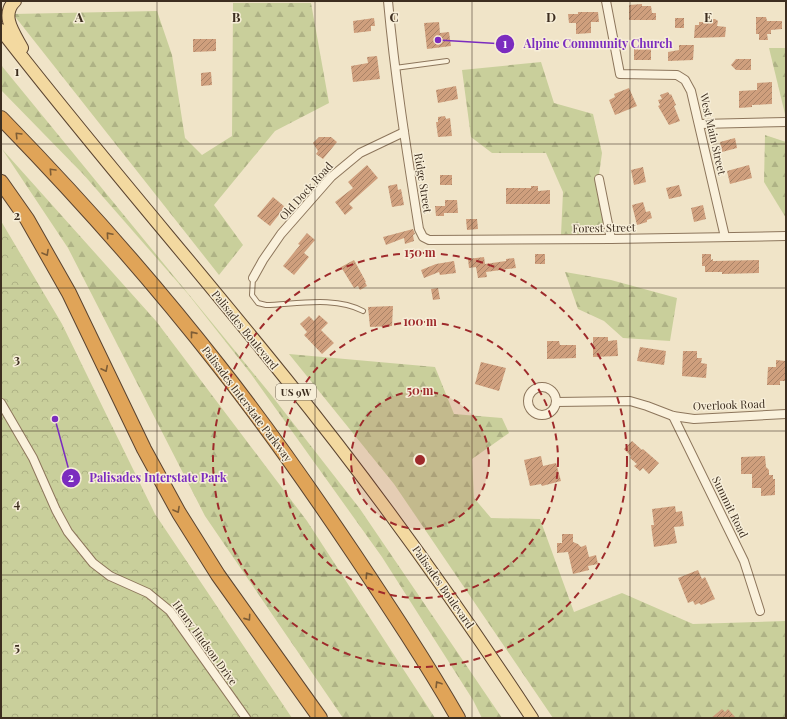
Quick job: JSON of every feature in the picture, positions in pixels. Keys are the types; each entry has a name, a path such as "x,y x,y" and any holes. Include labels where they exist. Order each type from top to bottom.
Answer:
{"highway":[{"name":"Palisades Interstate Parkway","path":"1,118 69,189 158,290 219,366 285,453 391,608 458,718"},
{"path":"1,182 27,219 69,293 144,449 179,513 218,575 320,718"}],"main road":[{"path":"16,1 8,9 7,16 9,24 41,80"},
{"name":"Palisades Boulevard","path":"1,30 286,379 363,477 459,608 532,718"}],"street":[{"path":"388,1 404,132"},
{"name":"West Main Street","path":"606,1 620,74 670,74 681,76 688,84 700,124 725,237"},
{"path":"700,124 786,122"},
{"name":"Ridge Street","path":"404,132 419,229 423,237"},
{"name":"Old Dock Road","path":"253,278 263,260 281,234 331,177 360,153 404,132"},
{"path":"599,179 611,239"},
{"name":"Forest Street","path":"423,237 429,240 786,236"},
{"name":"Overlook Road","path":"556,402 630,401 673,416 694,419 786,414"},
{"name":"Henry Hudson Drive","path":"1,403 33,458 56,510 68,532 94,564 110,576 148,592 170,611 246,718"},
{"name":"Summit Road","path":"673,416 744,561 760,611"}],"lane":[{"path":"395,68 447,61"},
{"path":"253,278 252,295 258,303 266,305 327,302 354,306 363,311"}],"green space":[{"path":"233,3 311,3 329,103 275,131 214,205 243,245 219,275 13,14 157,11 172,55 185,138 202,155 232,136"},
{"path":"769,48 786,48 786,114 785,114"},
{"path":"541,62 554,103 593,114 602,153 598,182 607,232 561,235 563,192 546,153 492,153 471,137 462,70"},
{"path":"1,65 272,396 360,509 502,718 482,718 473,700 382,557 251,374 188,294 83,174 1,90"},
{"path":"765,135 786,142 786,218 764,182"},
{"path":"2,149 156,321 307,521 435,718 343,718 205,516 68,248"},
{"path":"1,221 62,324 155,514 292,718 1,718"},
{"path":"565,272 611,280 677,298 670,341 623,338 604,321 578,309"},
{"path":"289,354 435,367 454,414 502,418 509,433 472,459 474,498 491,518 540,519 574,612 622,593 693,624 786,621 786,718 553,718 394,484"}],"building":[{"path":"642,4 642,6 651,6 652,13 656,13 656,20 629,20 629,5"},
{"path":"578,12 598,12 599,22 591,22 591,33 576,34 576,23 569,23 568,14 578,14"},
{"path":"756,17 766,17 767,21 782,21 782,29 771,30 771,34 767,34 768,40 759,40 759,34 756,34"},
{"path":"374,18 375,26 371,26 371,31 354,33 353,21"},
{"path":"675,18 684,18 684,28 675,28"},
{"path":"711,19 718,21 717,26 726,27 725,37 694,38 695,25 699,25 699,22 706,22"},
{"path":"439,22 440,33 449,32 451,46 427,49 424,23"},
{"path":"193,39 216,39 216,51 193,52"},
{"path":"679,45 694,45 693,60 668,61 668,52 679,50"},
{"path":"634,47 651,48 651,60 634,60"},
{"path":"377,56 380,79 353,82 351,66 368,63 367,57"},
{"path":"736,59 751,59 751,70 736,70 731,65"},
{"path":"211,72 212,85 201,86 201,73"},
{"path":"772,82 772,104 752,105 752,107 739,108 739,91 757,90 757,83"},
{"path":"456,86 458,99 438,103 436,90"},
{"path":"629,88 637,106 615,115 609,100 615,97 614,94"},
{"path":"668,92 670,95 671,94 676,105 674,106 680,121 669,125 658,106 660,105 658,100 662,99 660,95"},
{"path":"445,116 446,119 450,118 452,136 438,137 436,122 438,122 438,117"},
{"path":"319,137 331,137 337,142 323,159 316,154 318,151 313,143"},
{"path":"735,138 737,148 722,152 720,142"},
{"path":"367,165 378,178 349,204 353,208 345,215 335,202 353,188 348,182"},
{"path":"749,165 752,178 730,184 727,171"},
{"path":"643,167 646,182 634,185 631,170"},
{"path":"440,175 452,175 452,185 440,185"},
{"path":"397,184 398,190 401,189 404,205 392,207 388,186"},
{"path":"679,185 682,196 669,199 666,188"},
{"path":"531,186 538,186 538,191 550,190 550,204 506,204 506,188 531,188"},
{"path":"273,197 285,207 270,226 257,216"},
{"path":"445,200 457,200 458,213 444,213 444,216 436,216 435,206 445,206"},
{"path":"643,202 646,212 650,211 652,218 647,220 647,222 637,225 632,205"},
{"path":"703,205 706,219 694,222 691,208"},
{"path":"466,219 477,219 478,229 467,230"},
{"path":"413,229 415,234 413,235 414,241 405,244 404,238 386,245 383,237"},
{"path":"307,233 315,240 304,253 309,257 294,275 283,266 300,245 298,244"},
{"path":"535,254 545,254 545,264 535,264"},
{"path":"702,254 711,254 711,260 713,259 713,261 759,260 759,273 722,274 722,272 705,272 705,266 702,266"},
{"path":"484,257 485,264 506,261 506,259 514,258 516,268 486,272 487,277 478,278 476,267 469,268 468,259"},
{"path":"354,260 367,286 360,290 358,286 354,288 341,267"},
{"path":"454,261 456,273 440,275 439,272 424,278 421,270 436,264"},
{"path":"438,288 440,299 433,300 431,289"},
{"path":"393,306 392,326 370,327 368,307"},
{"path":"319,315 328,323 321,330 334,343 322,354 304,335 307,332 300,324 309,316 314,321"},
{"path":"593,337 608,337 608,341 617,340 618,356 593,357"},
{"path":"547,341 559,341 560,345 576,345 576,358 547,359"},
{"path":"640,347 666,351 664,365 637,361"},
{"path":"683,351 697,351 697,358 702,358 701,363 707,364 706,378 682,376"},
{"path":"776,360 786,361 786,381 780,381 780,385 767,385 768,367 776,367"},
{"path":"481,362 506,368 499,391 475,384"},
{"path":"632,441 659,463 649,474 643,468 640,471 634,466 637,464 630,458 631,456 624,449"},
{"path":"541,456 543,466 556,463 561,481 542,486 541,484 530,486 524,460"},
{"path":"765,456 766,467 769,470 769,475 773,475 773,479 775,479 775,495 761,496 761,488 752,488 752,474 741,474 741,457"},
{"path":"675,506 676,512 682,511 684,526 674,527 677,543 654,547 651,525 654,525 652,509"},
{"path":"562,534 573,534 573,542 581,547 586,545 589,557 596,555 598,564 588,566 589,570 573,574 568,552 557,553 557,543 562,543"},
{"path":"698,570 702,579 705,577 715,599 701,605 699,603 695,605 693,601 688,603 678,578"},
{"path":"722,709 725,712 728,709 736,718 711,718"}],"place":[{"name":"Alpine Community Church","path":"438,40"},
{"name":"Palisades Interstate Park","path":"55,419"}]}
